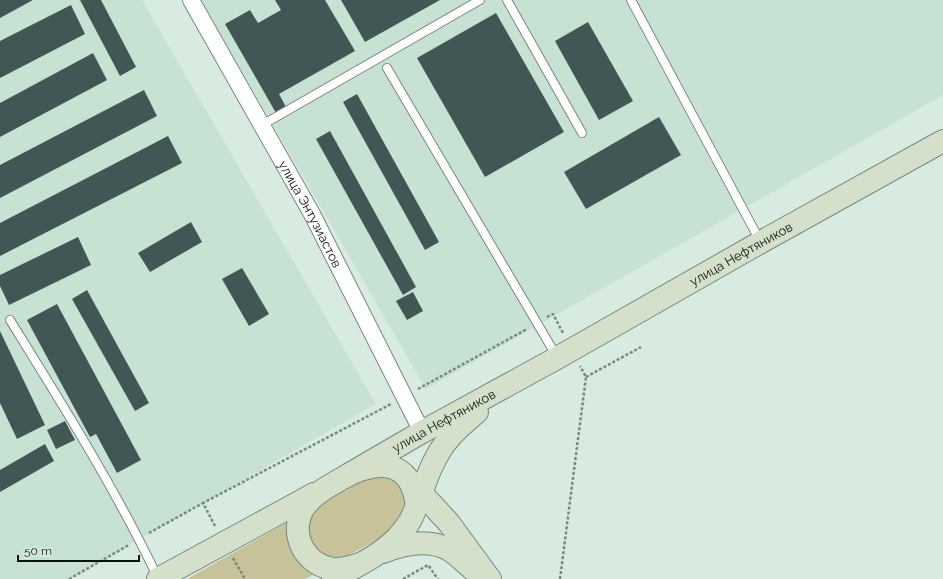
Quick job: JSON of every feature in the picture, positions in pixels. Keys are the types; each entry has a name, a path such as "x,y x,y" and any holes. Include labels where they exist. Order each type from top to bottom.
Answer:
{"main road":[{"name":"улица Нефтяников","path":"158,579 320,491 422,432 943,141"},
{"name":"улица Нефтяников","path":"333,579 380,553 394,541 406,526 415,493 443,446 451,436 482,408 556,358"},
{"path":"443,446 438,470 443,505 449,523"},
{"name":"улица Нефтяников","path":"348,475 372,467 387,466 402,473 415,493"},
{"name":"улица Нефтяников","path":"320,491 304,508 301,515 298,532 303,550 316,564 334,569 346,568 360,564"},
{"path":"415,493 449,523 490,579"},
{"path":"380,553 402,545 424,544 436,546 447,549 456,554 485,579"}],"street":[{"name":"улица Энтузиастов","path":"191,0 312,214 422,432"}],"lane":[{"path":"262,124 480,0"},
{"path":"507,0 582,133"},
{"path":"631,0 761,242"},
{"path":"387,68 556,358"},
{"path":"10,320 76,426 139,539 158,579"}],"path":[{"path":"245,579 202,503 404,397 537,324 552,314 556,358 586,377"},
{"path":"586,377 641,347"},
{"path":"560,579 586,377"},
{"path":"403,579 428,565 438,579"}],"shaded area":[{"path":"0,0 142,0 376,404 70,579 0,579"},
{"path":"201,0 943,0 943,95 426,389"},
{"path":"370,474 393,478 403,489 406,504 396,523 380,538 349,555 334,557 326,556 319,552 313,546 309,538 307,519 315,504"},
{"path":"288,522 288,538 293,552 302,565 315,574 305,579 187,579"}],"building":[{"path":"0,0 33,0 0,18"},
{"path":"80,0 101,0 136,67 120,76"},
{"path":"275,0 325,0 355,51 279,94 286,107 276,113 225,24 250,10 258,23 281,10"},
{"path":"341,0 440,0 365,42"},
{"path":"71,5 85,34 0,78 0,41"},
{"path":"496,13 564,132 485,177 417,58"},
{"path":"588,22 633,101 599,120 555,41"},
{"path":"93,53 107,80 0,137 0,103"},
{"path":"144,90 157,116 0,198 0,165"},
{"path":"357,94 439,242 425,250 343,102"},
{"path":"659,117 681,155 586,209 564,172"},
{"path":"330,131 416,287 403,295 316,139"},
{"path":"168,136 182,163 0,256 0,223"},
{"path":"191,222 202,242 150,272 138,253"},
{"path":"78,237 91,265 9,305 0,286 0,275"},
{"path":"242,268 269,314 249,326 222,279"},
{"path":"87,290 149,403 135,411 72,299"},
{"path":"413,292 423,311 407,320 396,301"},
{"path":"57,304 141,460 117,473 96,434 90,437 27,320"},
{"path":"0,331 45,425 17,439 0,403"},
{"path":"65,421 75,440 56,449 47,430"},
{"path":"45,444 54,461 0,492 0,470"}]}
